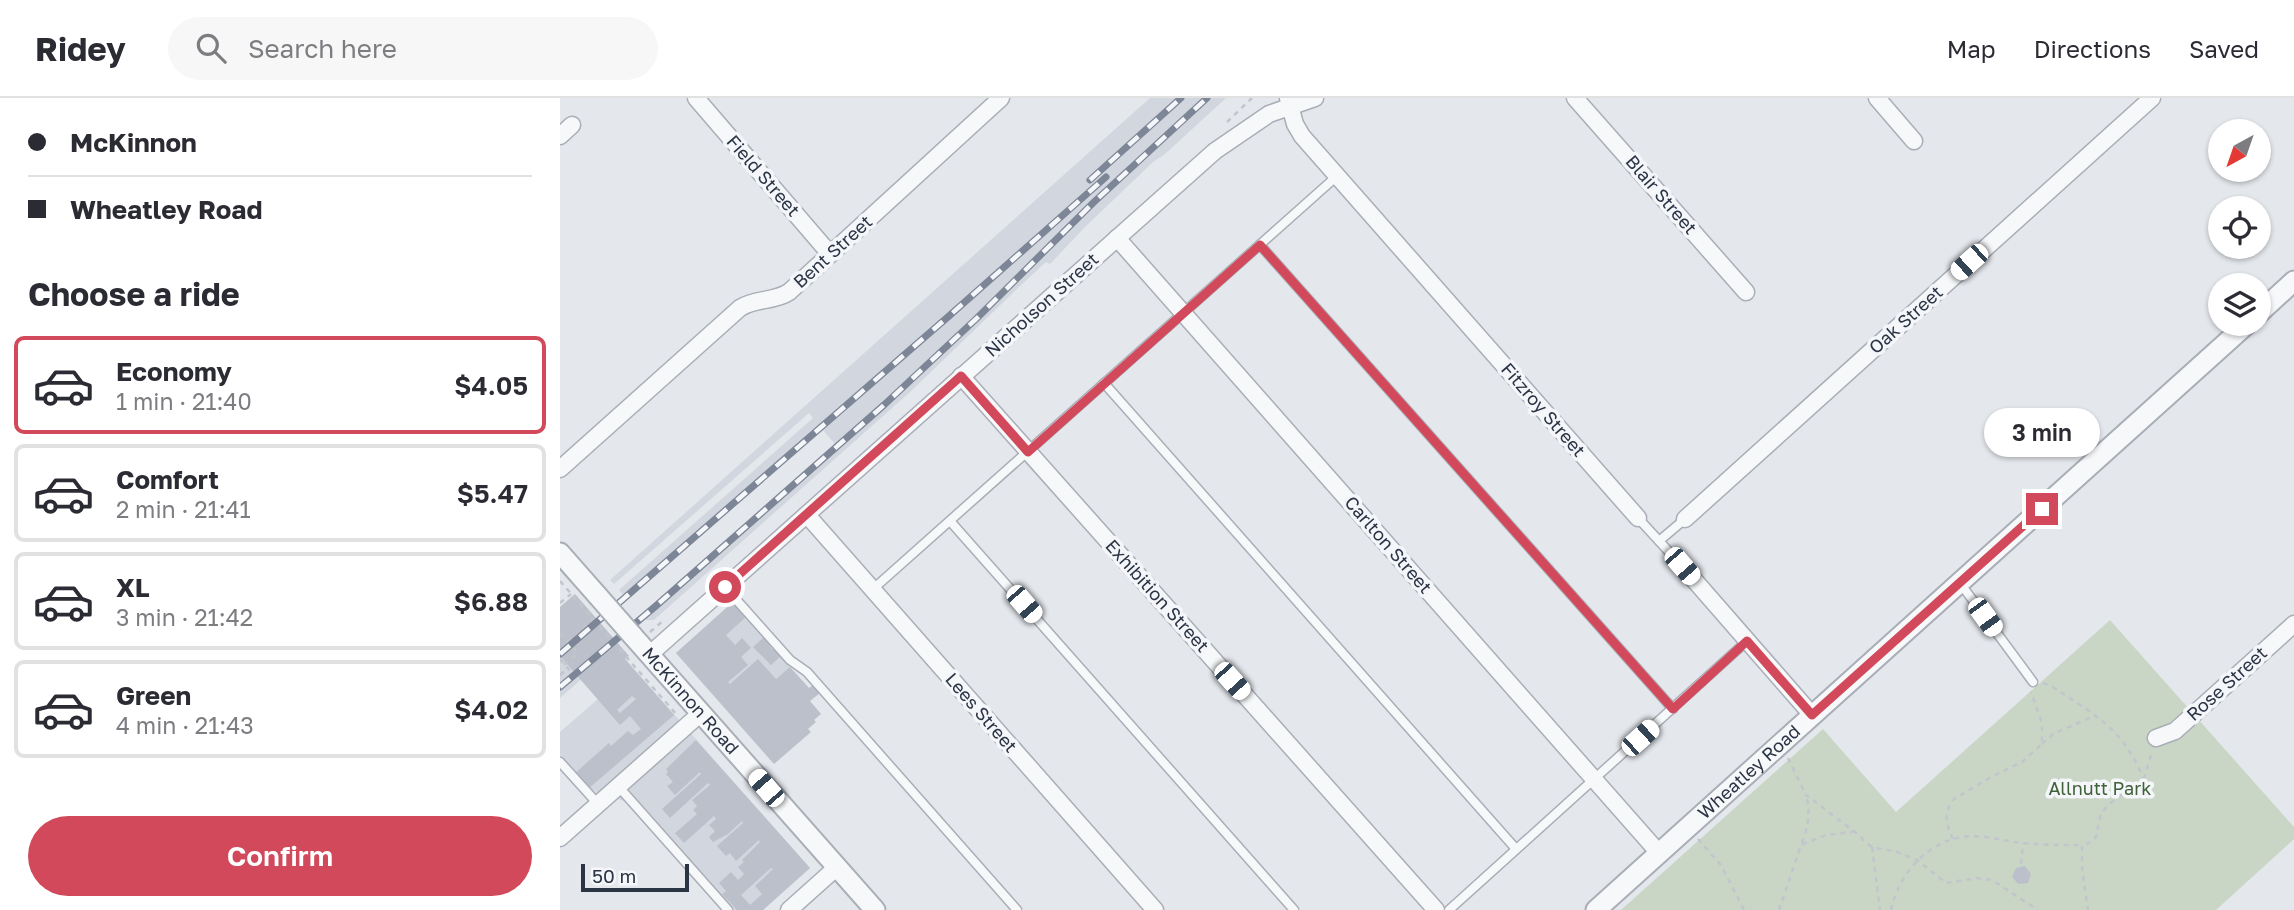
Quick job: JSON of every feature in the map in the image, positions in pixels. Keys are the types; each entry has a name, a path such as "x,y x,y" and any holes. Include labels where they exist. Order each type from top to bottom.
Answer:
{"street":[{"name":"Bent Street","path":"560,469 734,312 752,302 784,295 1001,98"},
{"name":"Nicholson Street","path":"649,654 1215,151 1288,101 1315,98"},
{"name":"Blair Street","path":"1575,98 1746,292"},
{"path":"1877,98 1914,141"},
{"name":"Oak Street","path":"1685,519 2152,98"},
{"name":"Field Street","path":"703,101 831,254"},
{"name":"Fitzroy Street","path":"1288,101 1301,136 1638,518"},
{"name":"Carlton Street","path":"1117,238 1659,852"},
{"path":"2271,302 2294,281"},
{"name":"Wheatley Road","path":"1596,910 2234,336"},
{"name":"Exhibition Street","path":"961,376 1436,910"},
{"name":"Lees Street","path":"807,515 1155,910"},
{"name":"McKinnon Road","path":"560,553 875,910"},
{"name":"Fitzroy Street","path":"1682,566 1812,715"},
{"name":"Rose Street","path":"2156,738 2175,731 2294,624"},
{"path":"560,838 701,713"},
{"path":"789,910 837,867"}],"lane":[{"path":"872,590 1337,176"},
{"path":"1260,245 1673,709"},
{"path":"1104,383 1517,849"},
{"name":"Fitzroy Street","path":"1638,518 1682,566"},
{"name":"Oak Street","path":"1659,541 1685,519"},
{"path":"950,521 1294,910"},
{"path":"1960,583 2033,682"},
{"path":"725,587 790,660 807,672 1017,910"},
{"path":"1450,910 1747,641"},
{"path":"560,762 598,804"},
{"path":"618,786 728,910"}],"path":[{"path":"560,581 678,715"},
{"path":"560,603 571,594"},
{"path":"568,642 593,619"},
{"path":"560,634 578,653 560,668"},
{"path":"560,659 572,673"},
{"path":"560,675 568,668"},
{"path":"2042,744 2042,723 2033,698 2033,682 2051,686 2110,726 2132,753 2144,780"},
{"path":"1953,839 1946,821 1954,799 2022,762 2053,734 2096,715"},
{"path":"1891,910 1895,893 1917,860 1933,848 1953,839 1979,836 2023,843 2089,843 2096,836 2102,814 2108,807 2144,780 2156,738"},
{"path":"1779,910 1809,822 1806,795 1781,744"},
{"path":"1806,795 1872,847 1909,856 1946,883 1976,878 1992,880 2038,910"},
{"path":"1801,845 1826,835 1854,832"},
{"path":"1698,839 1721,865 1745,910"},
{"path":"2021,864 2023,843"},
{"path":"2082,845 2082,868 2088,910"},
{"path":"1872,847 1880,910"}],"shaded area":[{"path":"1150,98 1226,98 1153,162 1050,264 1046,262 910,392 654,620 646,620 641,614 835,444 823,430 627,599 619,590 813,418 809,413 614,584 610,580"},
{"path":"734,601 790,667 733,717 676,653"},
{"path":"560,619 615,650 560,698"},
{"path":"625,659 810,868 763,910 723,910 627,802 588,789 560,757 560,732 598,699"}],"green space":[{"name":"Allnutt Park","path":"2110,620 2294,827 2294,839 2216,910 1621,910 1823,729 1896,812"}],"building":[{"path":"575,594 629,656 625,659 674,715 588,789 574,774 609,743 611,746 628,731 633,735 641,729 630,716 620,725 560,656 560,607","holes":["632,696 636,699 620,713 617,710"]},
{"path":"734,601 747,616 726,635 735,645 742,638 751,648 741,657 748,665 728,682 730,684 758,659 776,679 790,667 809,688 813,685 820,693 810,701 821,714 808,729 811,732 774,764 676,653"},
{"path":"764,637 771,648 781,656 771,665 753,647"},
{"path":"696,740 810,868 763,910 737,910 722,894 726,891 719,883 731,872 738,880 744,874 738,867 759,840 736,861 730,853 726,856 717,846 743,823 742,821 728,834 713,842 709,837 715,831 709,825 716,819 714,816 684,843 675,833 697,814 693,810 697,806 692,800 710,785 708,783 670,818 662,809 701,774 700,772 675,795 667,786 673,782 666,774 666,769","holes":["773,869 755,886 762,894 750,905 741,895"]},
{"path":"2025,866 2031,874 2028,883 2018,884 2012,877 2016,868"}],"railway":[{"path":"1090,180 1181,98"},
{"path":"560,687 884,405 976,319 1094,202 1207,98"},
{"path":"560,654 1106,177"}],"route":[{"path":"725,587 961,376 1028,452 1260,245 1673,709 1747,641 1812,715 2042,509"}]}
